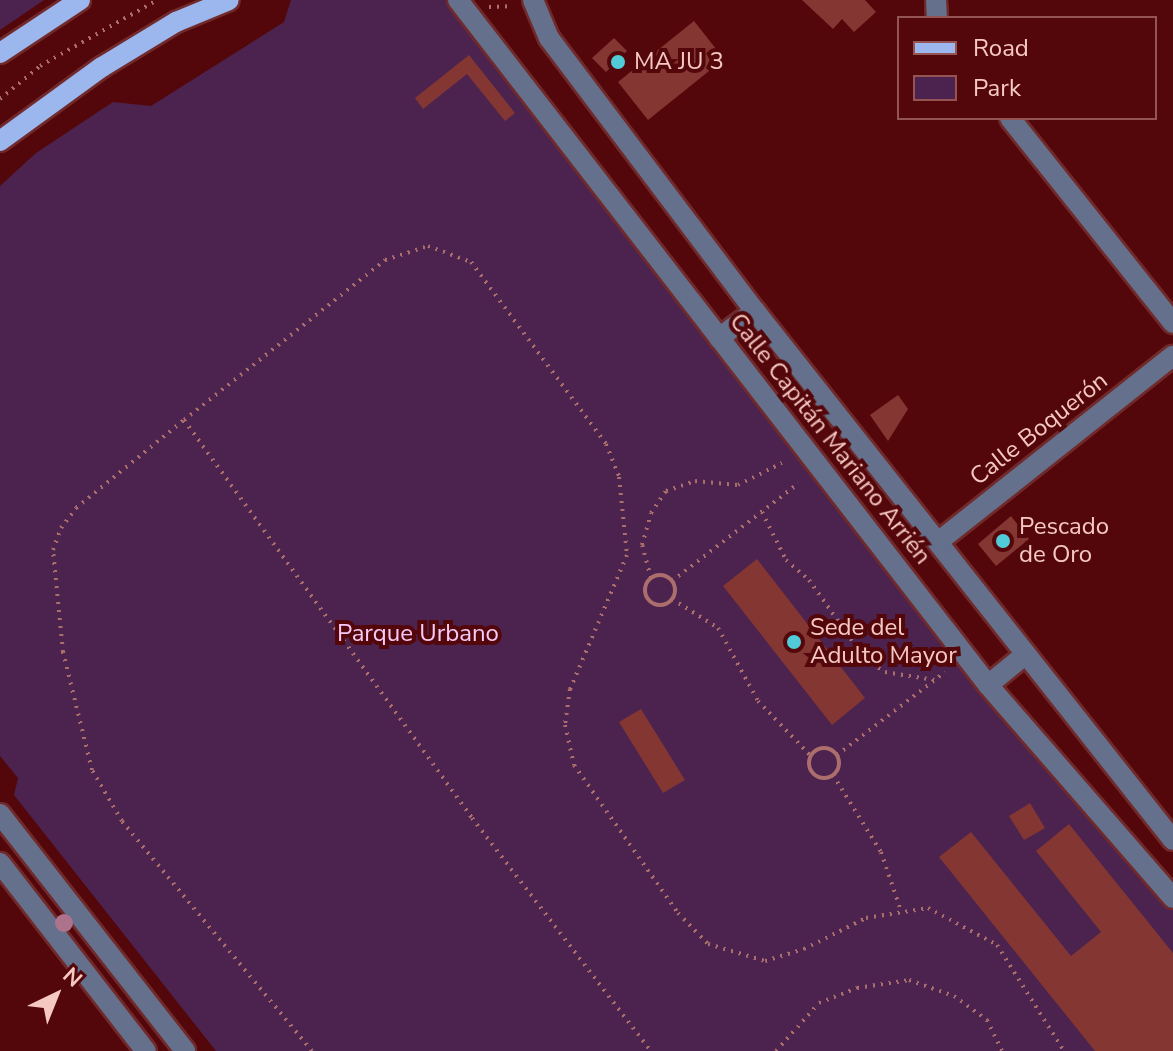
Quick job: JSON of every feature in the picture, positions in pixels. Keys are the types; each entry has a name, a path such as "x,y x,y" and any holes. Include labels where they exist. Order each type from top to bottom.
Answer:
{"main road":[{"path":"0,53 80,0"},
{"path":"0,141 102,67 176,22 229,0"}],"street":[{"name":"Calle Capitán Mariano Arrién","path":"458,0 988,685 1173,898"},
{"name":"Calle Capitán Mariano Arrién","path":"533,0 549,38 755,311 1173,840"},
{"path":"1012,120 1173,323"},
{"path":"719,338 755,311"},
{"name":"Calle Boquerón","path":"938,542 1173,356"},
{"path":"988,685 1026,654"},
{"path":"0,814 185,1051"},
{"path":"0,863 146,1051"}],"path":[{"path":"0,99 40,66 157,0"},
{"path":"312,1051 122,821 81,738 63,652 52,574 61,528 76,508 385,260 428,246 471,262 606,444 619,477 627,555 570,689 565,725 574,765 678,913 708,944 728,953 765,961 804,949 866,918 928,908 997,945 1064,1051"},
{"path":"184,420 472,818 651,1051"},
{"path":"651,578 642,545 651,513 666,491 695,481 738,485 782,463"},
{"path":"672,581 799,483"},
{"path":"762,512 786,560 809,580 865,659 885,672 934,680"},
{"path":"672,581 662,575 651,578 645,588 648,599 662,605 672,599"},
{"path":"672,581 672,599"},
{"path":"672,599 718,628 758,701 811,756 813,773 833,775"},
{"path":"901,911 881,852 833,775 837,755 945,672"},
{"path":"811,756 822,748 837,755"},
{"path":"776,1051 819,1003 857,988 909,980 954,996 987,1020 1002,1051"}],"green space":[{"path":"0,0 44,0 0,30"},
{"name":"Parque Urbano","path":"291,0 459,0 1173,906 1173,1051 216,1051 14,795 18,778 0,756 0,186 36,153 113,102 151,106 284,22"}],"building":[{"path":"802,0 865,0 876,12 854,32 842,19 833,29"},
{"path":"694,21 724,59 648,120 618,82"},
{"path":"614,38 627,51 606,72 592,58"},
{"path":"469,55 515,113 505,121 467,74 423,109 415,98"},
{"path":"898,395 908,409 888,441 870,415"},
{"name":"Pescado de Oro","path":"1011,516 1029,539 996,566 978,544"},
{"name":"Sede del Adulto Mayor","path":"757,559 865,698 832,725 723,586"},
{"path":"641,709 685,780 663,793 619,722"},
{"path":"1030,803 1045,828 1024,840 1009,816"},
{"path":"1069,824 1173,953 1173,1051 1095,1051 939,857 971,832 1071,956 1101,932 1036,851"}],"place":[{"name":"MA JU 3","path":"618,62"},
{"name":"Pescado de Oro","path":"1003,541"},
{"name":"Sede del Adulto Mayor","path":"794,642"}]}
